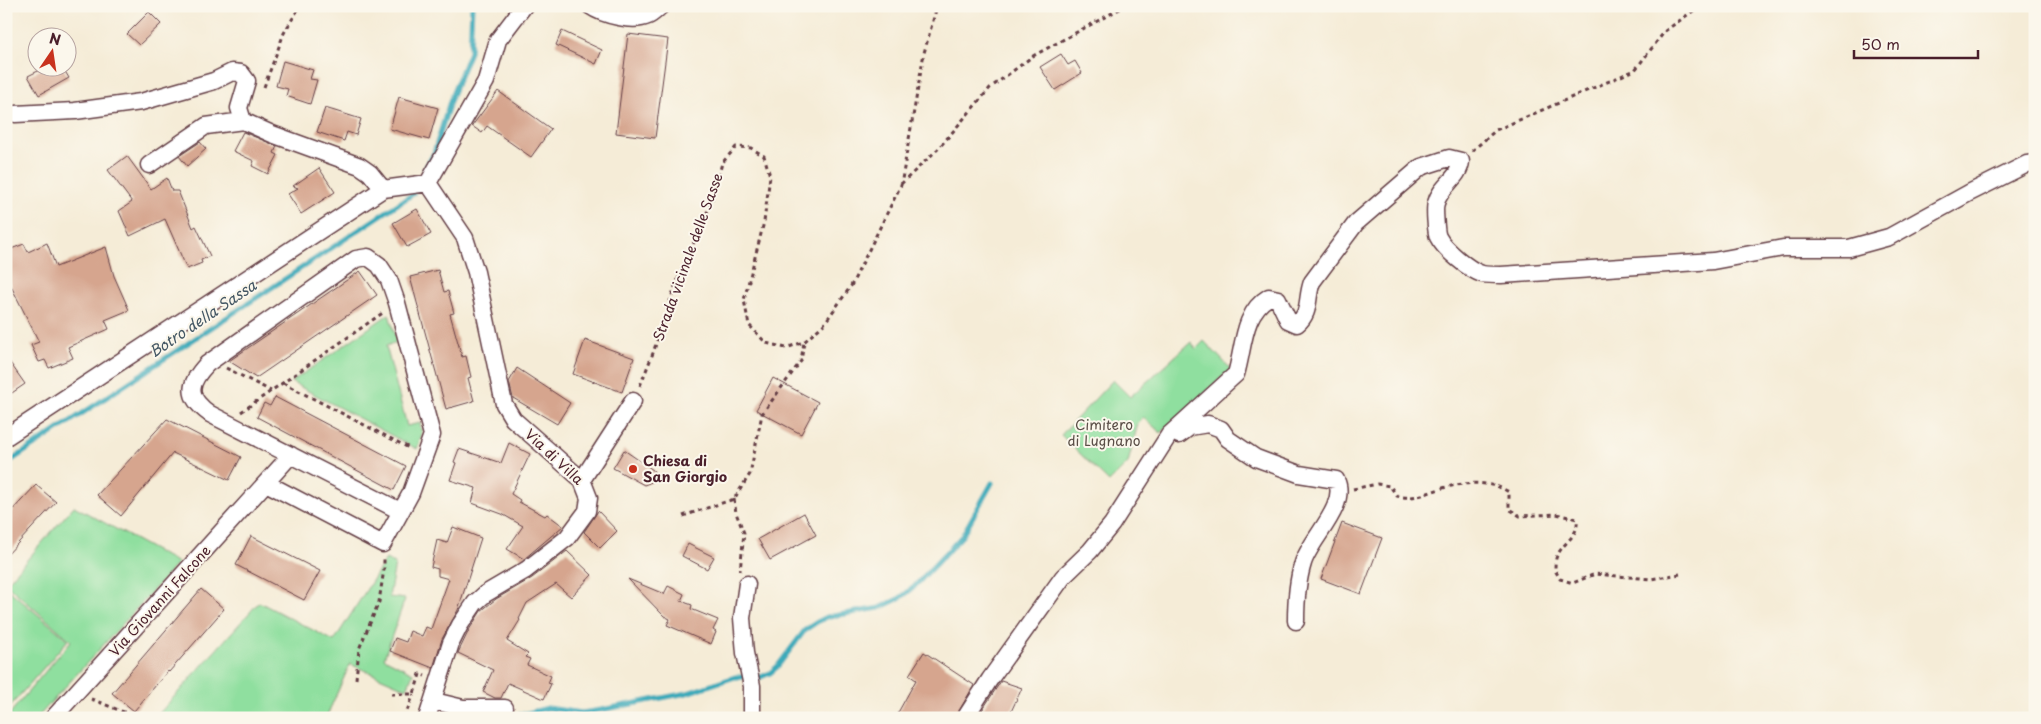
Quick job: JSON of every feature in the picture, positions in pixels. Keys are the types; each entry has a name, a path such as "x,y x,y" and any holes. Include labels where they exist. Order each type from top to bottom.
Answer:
{"street":[{"path":"6,437 383,189 428,183 486,81 498,40 524,6"},
{"path":"590,6 596,11 626,19 648,16 661,6"},
{"path":"15,114 75,110 141,102 214,80 232,72 238,72 247,81 240,108 243,121"},
{"path":"149,165 206,126 243,121 272,134 360,166 370,173 383,189"},
{"path":"965,718 990,679 1063,577 1090,551 1112,524 1169,435 1236,374 1240,362 1242,341 1249,321 1262,301 1269,297 1278,299 1288,320 1297,324 1304,318 1308,307 1308,292 1312,282 1356,222 1421,167 1449,158 1461,161 1454,178 1442,189 1435,204 1437,236 1451,254 1481,274 1501,275 1713,261 1783,248 1849,248 1889,237 1968,193 2027,164 2035,163"},
{"name":"Via di Villa","path":"427,718 451,643 460,625 475,603 485,594 526,570 567,538 587,511 589,498 582,480 513,419 504,404 476,272 465,238 428,183"},
{"path":"266,484 383,544 411,493 432,435 397,303 389,280 379,265 368,257 356,259 212,361 196,377 192,388 193,398 205,410 226,422 400,511"},
{"path":"582,480 633,401"},
{"path":"1159,449 1190,427 1208,424 1221,429 1228,438 1256,458 1299,474 1336,480 1340,487 1337,504 1303,562 1296,600 1296,621"},
{"name":"Via Giovanni Falcone","path":"53,718 291,455"},
{"path":"746,587 742,618 745,653 750,678 752,718"},
{"path":"434,701 463,708 505,708"}],"path":[{"path":"264,88 284,34 300,6"},
{"path":"683,516 734,499 750,474 762,414 802,361 804,342 824,324 851,286 901,185 924,53 938,6"},
{"path":"901,185 938,149 990,88 1033,56 1125,6"},
{"path":"1461,161 1496,130 1635,70 1665,31 1700,6"},
{"name":"Strada vicinale delle Sasse","path":"633,401 653,353 675,286 711,204 722,163 736,147 751,148 764,156 770,176 764,222 744,300 749,324 766,343 786,348 804,342"},
{"path":"226,422 397,303"},
{"path":"212,361 271,391"},
{"path":"283,383 425,457"},
{"path":"1340,487 1350,490 1377,484 1390,486 1397,496 1409,499 1445,487 1475,483 1497,485 1509,492 1509,508 1520,516 1556,514 1578,519 1578,525 1573,537 1557,555 1554,570 1560,578 1573,583 1595,574 1651,579 1680,574"},
{"path":"734,499 736,513 744,534 740,580 746,587"},
{"path":"356,679 359,649 379,602 384,569 383,544"},
{"path":"404,718 420,674 440,680"},
{"path":"77,693 139,718"},
{"path":"391,694 414,694"}],"green space":[{"path":"389,314 397,342 386,346 407,426 420,423 422,435 417,449 291,382"},
{"name":"Cimitero di Lugnano","path":"1204,341 1231,369 1161,433 1143,417 1138,423 1128,463 1109,482 1061,435 1113,380 1130,397 1191,342 1196,349"},
{"path":"74,506 178,563 37,718 6,718 71,641 6,584"},
{"path":"386,559 395,564 389,597 405,599 384,658 413,673 407,689 350,664 326,718 155,718 259,602 334,641"},
{"path":"10,591 68,640 6,711 6,595"}],"building":[{"path":"149,12 161,24 139,45 127,34"},
{"path":"562,31 602,50 596,64 556,45"},
{"path":"628,34 668,39 655,138 616,133"},
{"path":"1061,54 1068,65 1075,61 1082,73 1055,90 1040,67"},
{"path":"283,61 313,70 310,79 317,80 310,104 286,96 288,89 276,86"},
{"path":"29,78 69,78 39,95"},
{"path":"498,91 551,129 531,157 487,126 482,133 472,126"},
{"path":"399,97 438,108 429,140 390,129"},
{"path":"325,108 361,119 356,135 347,132 344,141 317,132"},
{"path":"243,132 277,146 274,153 278,155 268,174 252,166 254,161 233,151"},
{"path":"200,142 206,149 187,166 179,156"},
{"path":"127,156 151,189 167,178 172,191 178,191 193,228 196,226 210,256 201,260 202,263 187,269 165,219 130,236 119,211 132,202 108,170"},
{"path":"319,168 335,192 301,214 288,194 298,188 293,186"},
{"path":"417,209 431,234 407,247 393,223"},
{"path":"47,243 56,267 106,247 114,276 129,310 105,320 109,329 68,347 73,358 49,368 45,360 39,362 31,345 39,342 6,276 6,251 24,244 28,252"},
{"path":"438,270 444,292 448,291 454,313 450,314 462,357 466,356 471,377 468,378 474,401 446,409 410,277"},
{"path":"360,271 377,295 256,378 229,361"},
{"path":"585,340 634,358 622,392 573,374"},
{"path":"6,357 25,384 6,397"},
{"path":"517,368 570,403 557,424 513,398 509,382"},
{"path":"773,378 818,402 801,434 756,410"},
{"path":"275,397 406,466 394,490 257,417 264,403 270,406"},
{"path":"167,419 241,457 229,480 173,453 121,516 97,495"},
{"path":"509,443 530,454 511,494 520,500 519,502 545,516 547,514 563,526 524,559 507,549 523,526 502,514 472,503 476,488 450,480 459,449 501,463"},
{"name":"Chiesa di San Giorgio","path":"624,450 653,470 656,476 654,481 644,485 613,468"},
{"path":"36,485 56,502 6,556 6,517"},
{"path":"598,511 617,531 600,548 584,532"},
{"path":"804,513 816,535 770,560 758,539"},
{"path":"1342,523 1382,538 1361,594 1321,579"},
{"path":"453,527 481,538 458,610 442,639 433,668 390,651 395,638 406,642 410,631 422,636 426,627 431,629 449,579 438,576 438,569 431,567 437,540 447,543"},
{"path":"251,536 320,571 304,600 236,565"},
{"path":"688,544 714,557 707,569 682,556"},
{"path":"567,551 592,575 571,597 556,584 527,603 520,620 507,641 528,654 525,657 530,659 527,665 551,676 548,683 551,684 544,699 508,683 501,698 495,698 483,692 493,670 458,653 469,630 481,611 496,599 532,578"},
{"path":"628,579 664,594 668,586 684,594 681,601 692,605 691,609 718,620 713,630 716,632 711,644 667,625 670,619 664,616"},
{"path":"201,589 224,609 134,711 112,693"},
{"path":"924,652 974,685 955,718 895,718 916,680 909,675"},
{"path":"1001,681 1022,688 1008,718 977,718"}],"waterway":[{"name":"Botro della Sassa","path":"425,169 434,153 452,95 470,52 472,6"},
{"name":"Botro della Sassa","path":"6,464 413,194"},
{"path":"508,718 548,708 582,713 601,710 687,693 735,677 761,677 770,673 777,667 805,630 817,622 827,617 879,608 900,598 913,588 962,536 992,483"},
{"path":"465,717 482,718"}],"place":[{"name":"Chiesa di San Giorgio","path":"633,469"}]}
